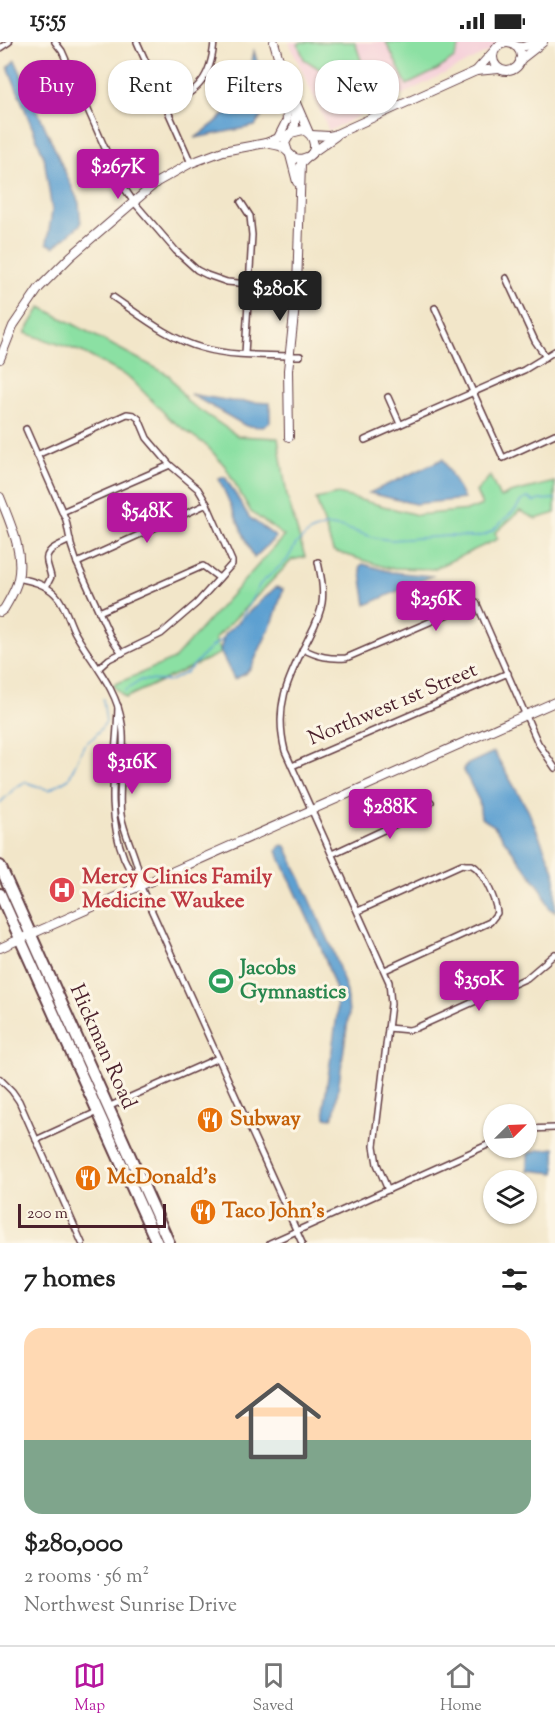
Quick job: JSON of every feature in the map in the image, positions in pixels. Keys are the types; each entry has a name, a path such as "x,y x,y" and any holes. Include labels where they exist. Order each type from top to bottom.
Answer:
{"highway":[{"name":"Hickman Road","path":"0,866 26,936 103,1109 158,1243"},
{"name":"Hickman Road","path":"0,894 26,936"},
{"name":"Hickman Road","path":"103,1109 169,1243"}],"street":[{"path":"0,48 9,42"},
{"path":"55,42 62,51 119,180 133,201 176,251 197,270 221,280 249,284"},
{"path":"137,42 145,60"},
{"path":"193,90 206,78 214,42"},
{"path":"274,42 279,60"},
{"path":"476,71 502,44 522,47 542,42"},
{"path":"520,60 542,42"},
{"path":"0,359 13,326 39,288 71,256 157,182 191,163 223,152 266,143 298,130 329,136 340,133 476,71 513,70 520,60 520,54 515,46"},
{"path":"494,52 492,59 499,69"},
{"path":"170,114 191,163"},
{"path":"278,138 285,125 287,114"},
{"path":"294,114 295,125 285,143 296,176 299,207"},
{"path":"289,437 287,390 297,287 301,164 314,149 310,134 300,114"},
{"path":"266,143 280,147 298,159 307,157 340,133"},
{"path":"241,202 247,210 251,223 246,354"},
{"path":"506,278 535,340 546,357"},
{"path":"113,297 178,339 200,348 220,352 300,356"},
{"path":"435,308 503,458 555,434"},
{"path":"365,440 524,370 555,351"},
{"path":"388,397 400,424"},
{"path":"37,455 127,414 134,415 139,419 147,438 170,465 198,489 232,561 232,564 197,603 161,633 109,659 99,668"},
{"path":"26,429 62,512 77,563 111,638 122,653"},
{"path":"62,512 170,465"},
{"path":"0,498 16,540 18,553 18,578 10,597 0,612"},
{"path":"77,563 207,504"},
{"path":"46,587 51,577 46,560 48,553 70,540"},
{"path":"318,562 322,576 322,605 285,691 280,712 281,734 285,751 385,970 391,990 374,1146 377,1164 388,1190"},
{"path":"99,612 203,566 219,578"},
{"path":"18,578 46,587 60,600 85,650 109,685 118,706 124,736 120,804 123,825 140,874 140,885 302,1243"},
{"path":"303,650 332,659 346,658 476,602 538,743 555,768"},
{"name":"Northwest 1st Street","path":"292,766 508,673"},
{"path":"0,948 555,702"},
{"path":"332,854 420,813 430,802"},
{"path":"358,912 462,864 471,865 478,870 496,901 497,913 490,922 385,970"},
{"path":"388,1028 408,1030 416,1028 527,978 553,956 555,963"},
{"path":"36,1140 218,1058"},
{"path":"0,1079 17,1098 82,1243"},
{"path":"537,1127 555,1128"},
{"path":"270,1243 483,1147"}],"shaded area":[{"path":"289,42 508,42 399,96 399,60 315,60 315,100 303,73 303,60 297,60"},
{"path":"321,114 363,114 329,131"}],"green space":[{"path":"302,42 355,42 361,60 315,60 315,66 304,59 298,44"},
{"path":"386,42 461,42 454,58 437,70 407,85 399,69 399,60 395,60"},
{"path":"41,307 169,375 188,402 238,436 278,438 287,496 305,557 292,560 215,639 221,653 125,698 113,685 174,659 284,536 251,512 225,466 207,446 171,420 130,378 82,352 25,333"},
{"path":"490,476 500,498 510,493 555,482 555,513 536,519 520,511 495,533 498,539 433,569 388,568 333,551 316,499 338,494 417,515 469,510 482,505 476,492"}],"water":[{"path":"15,60 18,67 18,92 8,67"},
{"path":"27,114 39,114 79,203 81,224 54,247 47,243 52,211 44,157"},
{"path":"225,114 264,114 255,126 195,138"},
{"path":"190,394 231,401 270,403 270,422 263,427 246,426"},
{"path":"443,459 464,499 415,504 369,493"},
{"path":"225,477 249,517 276,537 254,558 219,479"},
{"path":"363,564 391,572 432,576 366,605 360,566"},
{"path":"276,587 283,589 274,619 251,668 234,679 220,651 224,635"},
{"path":"494,752 528,810 555,873 555,912 549,908 542,890 493,825 481,818 479,801 463,769 468,764"},
{"path":"283,845 286,846 333,950 347,992 349,1014 332,1118 325,1117 324,1104 337,1015 336,990 320,945 277,851"},
{"path":"555,1148 555,1173 528,1170 528,1158 537,1158 538,1150"}],"waterway":[{"path":"241,619 260,584 287,560 296,544 310,532 325,526 344,528 391,540 448,536 475,537 493,530 516,509 521,501 528,498 535,502 555,499"},
{"path":"125,691 141,680 170,681 187,672 211,647 222,640"},
{"path":"0,803 16,787 25,782 49,790 69,778 84,745 106,722 103,699"}],"place":[{"name":"Mercy Clinics Family Medicine Waukee","path":"62,890"},
{"name":"Jacobs Gymnastics","path":"221,981"},
{"name":"Subway","path":"210,1120"},
{"name":"McDonald's","path":"88,1178"},
{"name":"Taco John's","path":"203,1212"}]}
